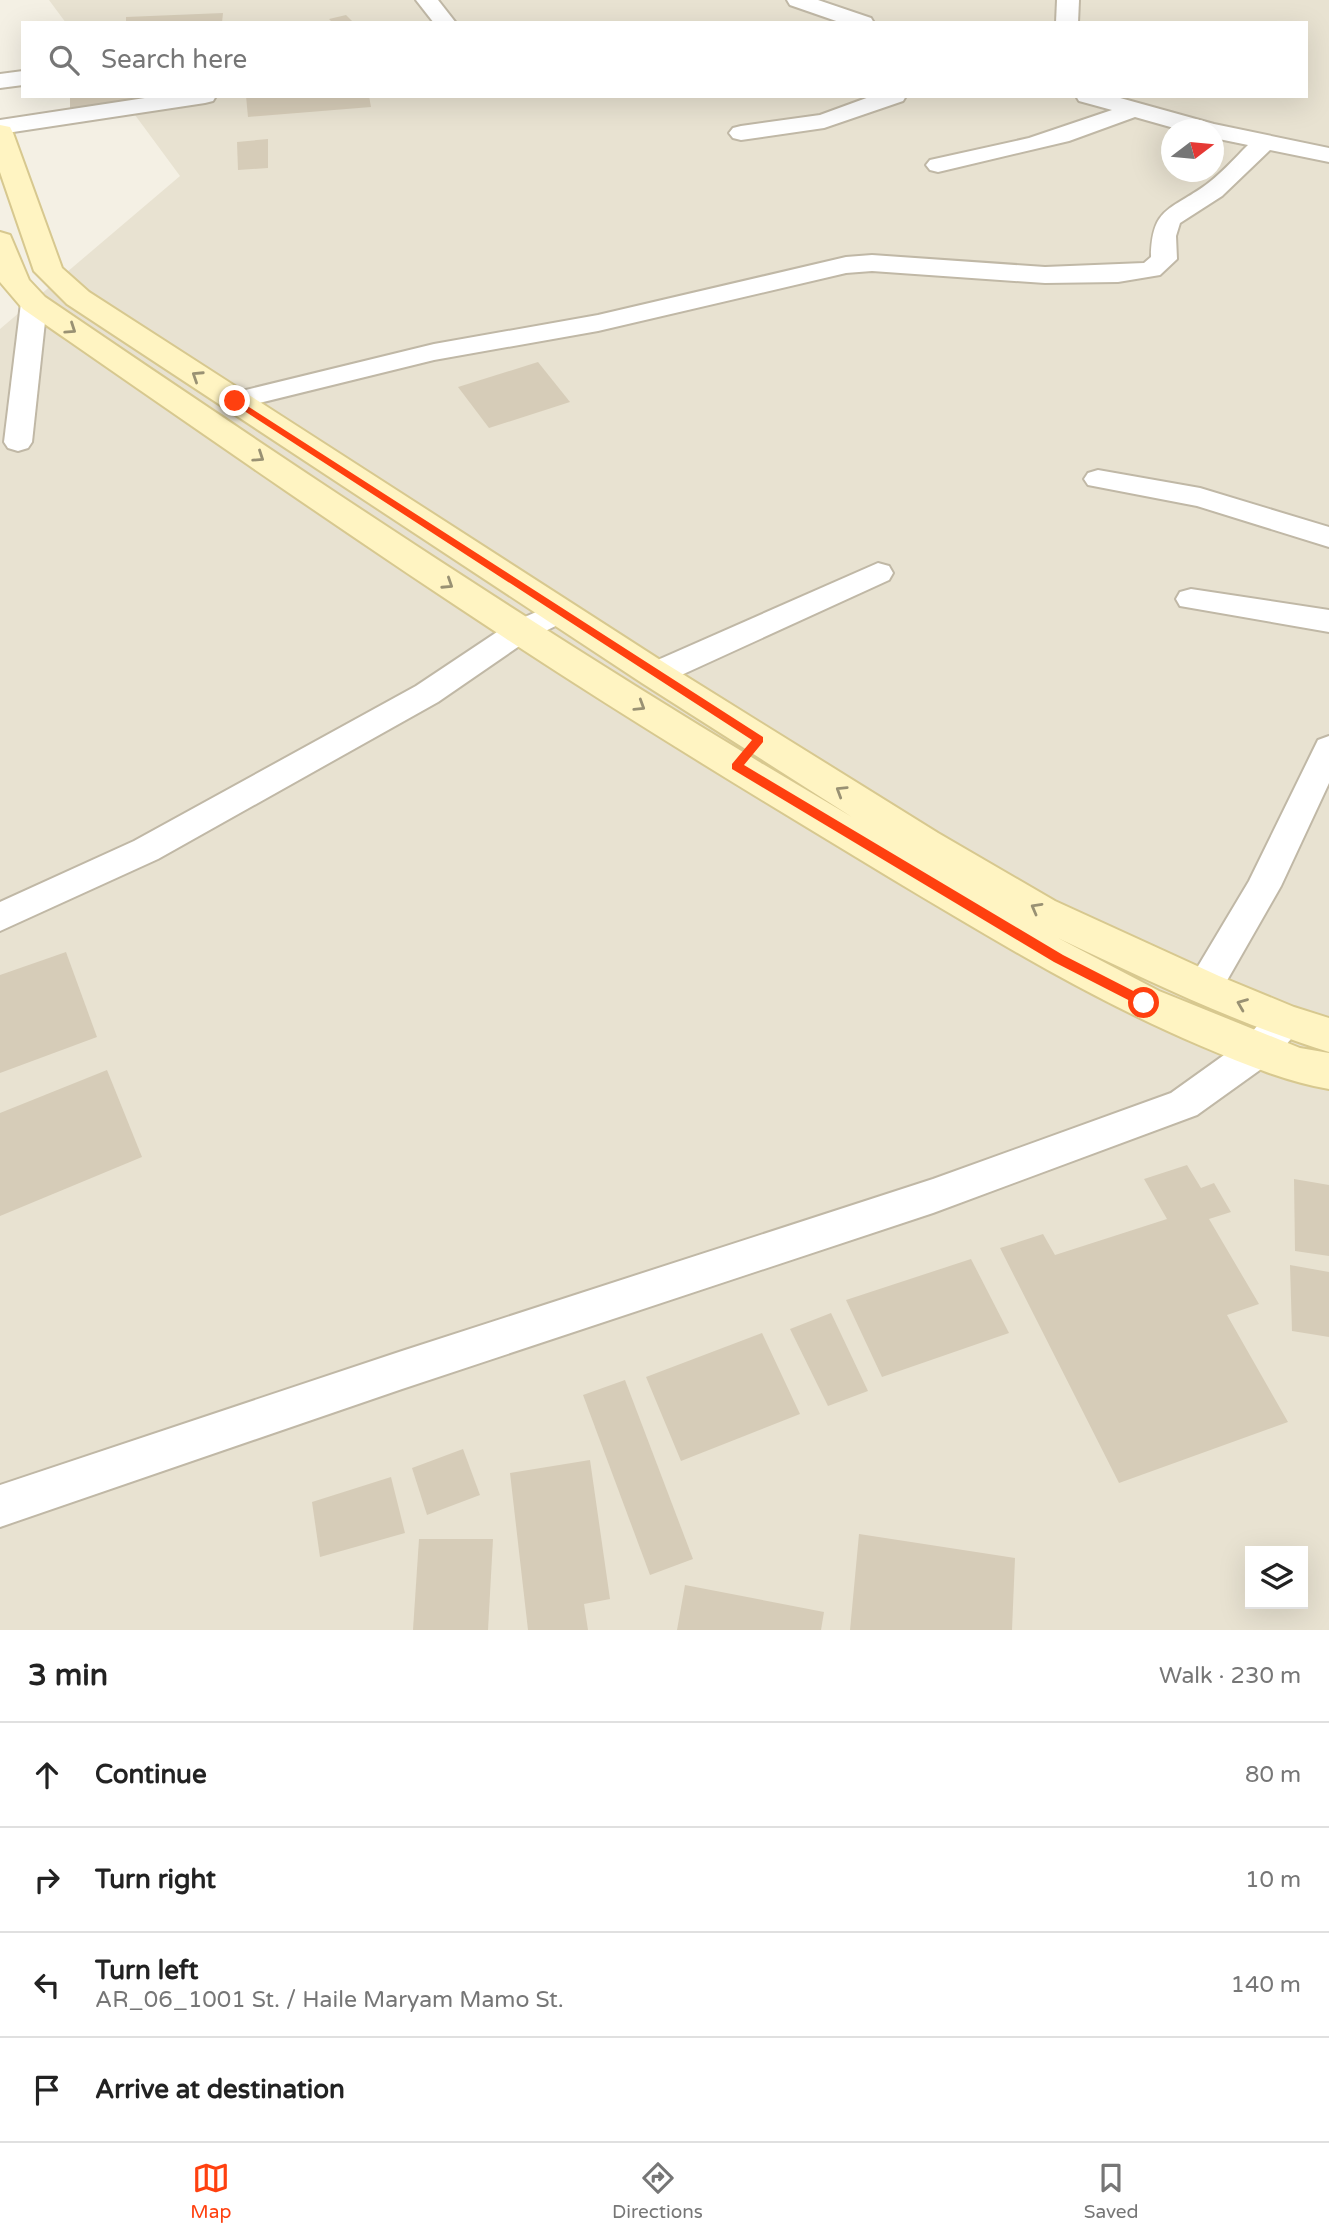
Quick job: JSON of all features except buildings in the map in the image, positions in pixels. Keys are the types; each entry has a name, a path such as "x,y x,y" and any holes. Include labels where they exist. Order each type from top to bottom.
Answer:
{"main road":[{"path":"0,133 49,271 78,299 655,674 748,753 1058,958 1144,1003 1258,1051 1298,1066 1329,1071"},
{"path":"0,241 16,292 330,506 520,631 924,844 1041,912 1204,988 1284,1021 1329,1035"},
{"path":"16,292 49,271"}],"street":[{"path":"427,0 443,21"},
{"path":"798,0 857,21"},
{"path":"1067,21 1068,0"},
{"path":"0,81 21,78"},
{"path":"0,127 192,98"},
{"path":"741,133 824,121 889,98"},
{"path":"1093,98 1167,119"},
{"path":"939,164 1033,145 1090,130 1131,110"},
{"path":"1224,133 1329,155"},
{"path":"235,401 434,352 598,323 846,265 872,263 1045,275 1118,274 1152,270 1164,259 1164,236 1168,221 1177,212 1213,191 1264,143"},
{"path":"16,292 18,442"},
{"path":"1098,479 1200,497 1329,537"},
{"path":"655,674 878,573"},
{"path":"1191,599 1329,621"},
{"path":"0,917 158,843 427,694 520,631 561,611"},
{"path":"1204,988 1264,886 1329,748"},
{"path":"0,1506 402,1370 933,1196 1184,1104 1258,1051 1284,1021"}],"shaded area":[{"path":"49,0 1329,0 1329,1630 0,1630 0,329 180,176 122,98 1308,98 1308,21 65,21"}],"route":[{"path":"235,401 759,739 736,766 1058,958 1144,1003"}]}
